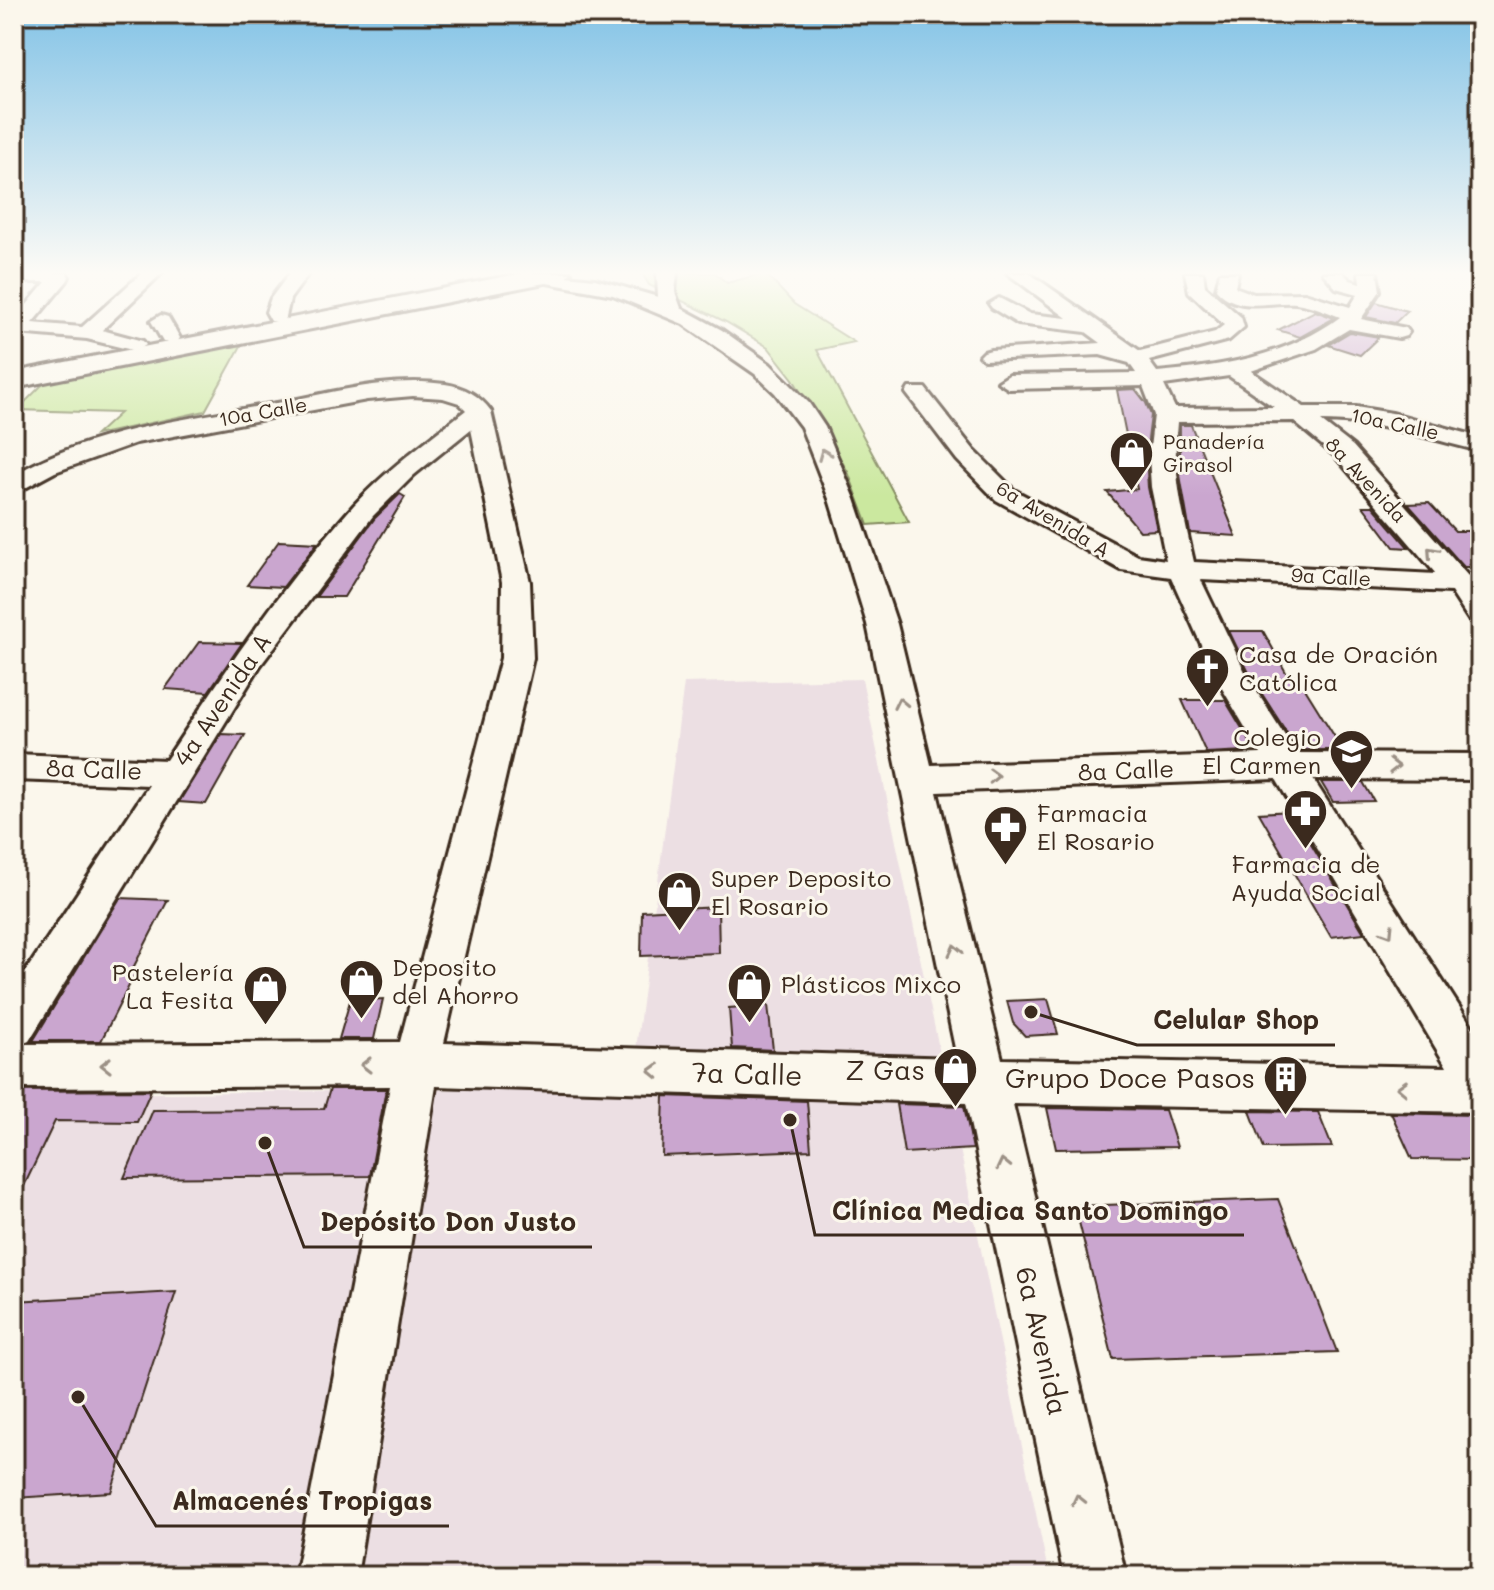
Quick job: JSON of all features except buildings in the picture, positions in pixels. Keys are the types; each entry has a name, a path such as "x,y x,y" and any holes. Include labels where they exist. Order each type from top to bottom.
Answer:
{"highway":[{"path":"14,369 125,347"},
{"path":"14,380 182,347"}],"street":[{"name":"6a Avenida","path":"732,347 779,384 812,424 843,500 882,624 1095,1576"},
{"path":"1115,347 1143,367 1166,415 1161,456 1164,487 1188,584 1239,691 1480,1080"},
{"path":"991,356 1102,349 1143,367 1193,347"},
{"path":"1009,382 1143,367 1201,374 1308,347"},
{"name":"8a Avenida","path":"1232,368 1344,451 1470,584 1480,613"},
{"name":"10a Calle","path":"14,486 46,467 131,437 367,393 413,389 446,391 467,398 479,411"},
{"name":"6a Avenida A","path":"917,393 937,412 944,427 988,480 1005,495 1131,564 1142,579 1161,592 1188,584"},
{"path":"326,1576 417,1064 517,658 516,582 479,411"},
{"name":"4a Avenida A","path":"14,1027 173,773 249,659 364,510 405,470 479,411"},
{"name":"10a Calle","path":"1166,415 1356,414 1392,420 1480,444"},
{"name":"9a Calle","path":"1188,584 1470,584"},
{"name":"8a Calle","path":"916,779 1285,766 1480,767"},
{"name":"8a Calle","path":"18,770 173,773"},
{"name":"7a Calle","path":"14,1066 417,1064 984,1081 1480,1090"}],"shaded area":[{"path":"862,679 1049,1576 275,1576 263,1565 14,1572 14,1095 631,1087 684,683"}],"green space":[{"path":"226,347 240,347 205,411 96,435 120,413 17,410 44,383"},
{"path":"768,347 830,347 817,350 909,522 868,525 848,472 793,379"}],"place":[{"name":"Panadería Girasol","path":"1132,493"},
{"name":"Casa de Oración Católica","path":"1208,708"},
{"name":"Colegio El Carmen","path":"1352,791"},
{"name":"Farmacia de Ayuda Social","path":"1306,850"},
{"name":"Farmacia El Rosario","path":"1006,867"},
{"name":"Super Deposito El Rosario","path":"680,932"},
{"name":"Celular Shop","path":"1031,1012"},
{"name":"Deposito del Ahorro","path":"361,1021"},
{"name":"Plásticos Mixco","path":"750,1024"},
{"name":"Pastelería La Fesita","path":"265,1026"},
{"name":"Z Gas","path":"956,1109"},
{"name":"Grupo Doce Pasos","path":"1286,1117"},
{"name":"Clínica Medica Santo Domingo","path":"790,1120"},
{"name":"Depósito Don Justo","path":"265,1143"},
{"name":"Almacenés Tropigas","path":"78,1397"}]}
